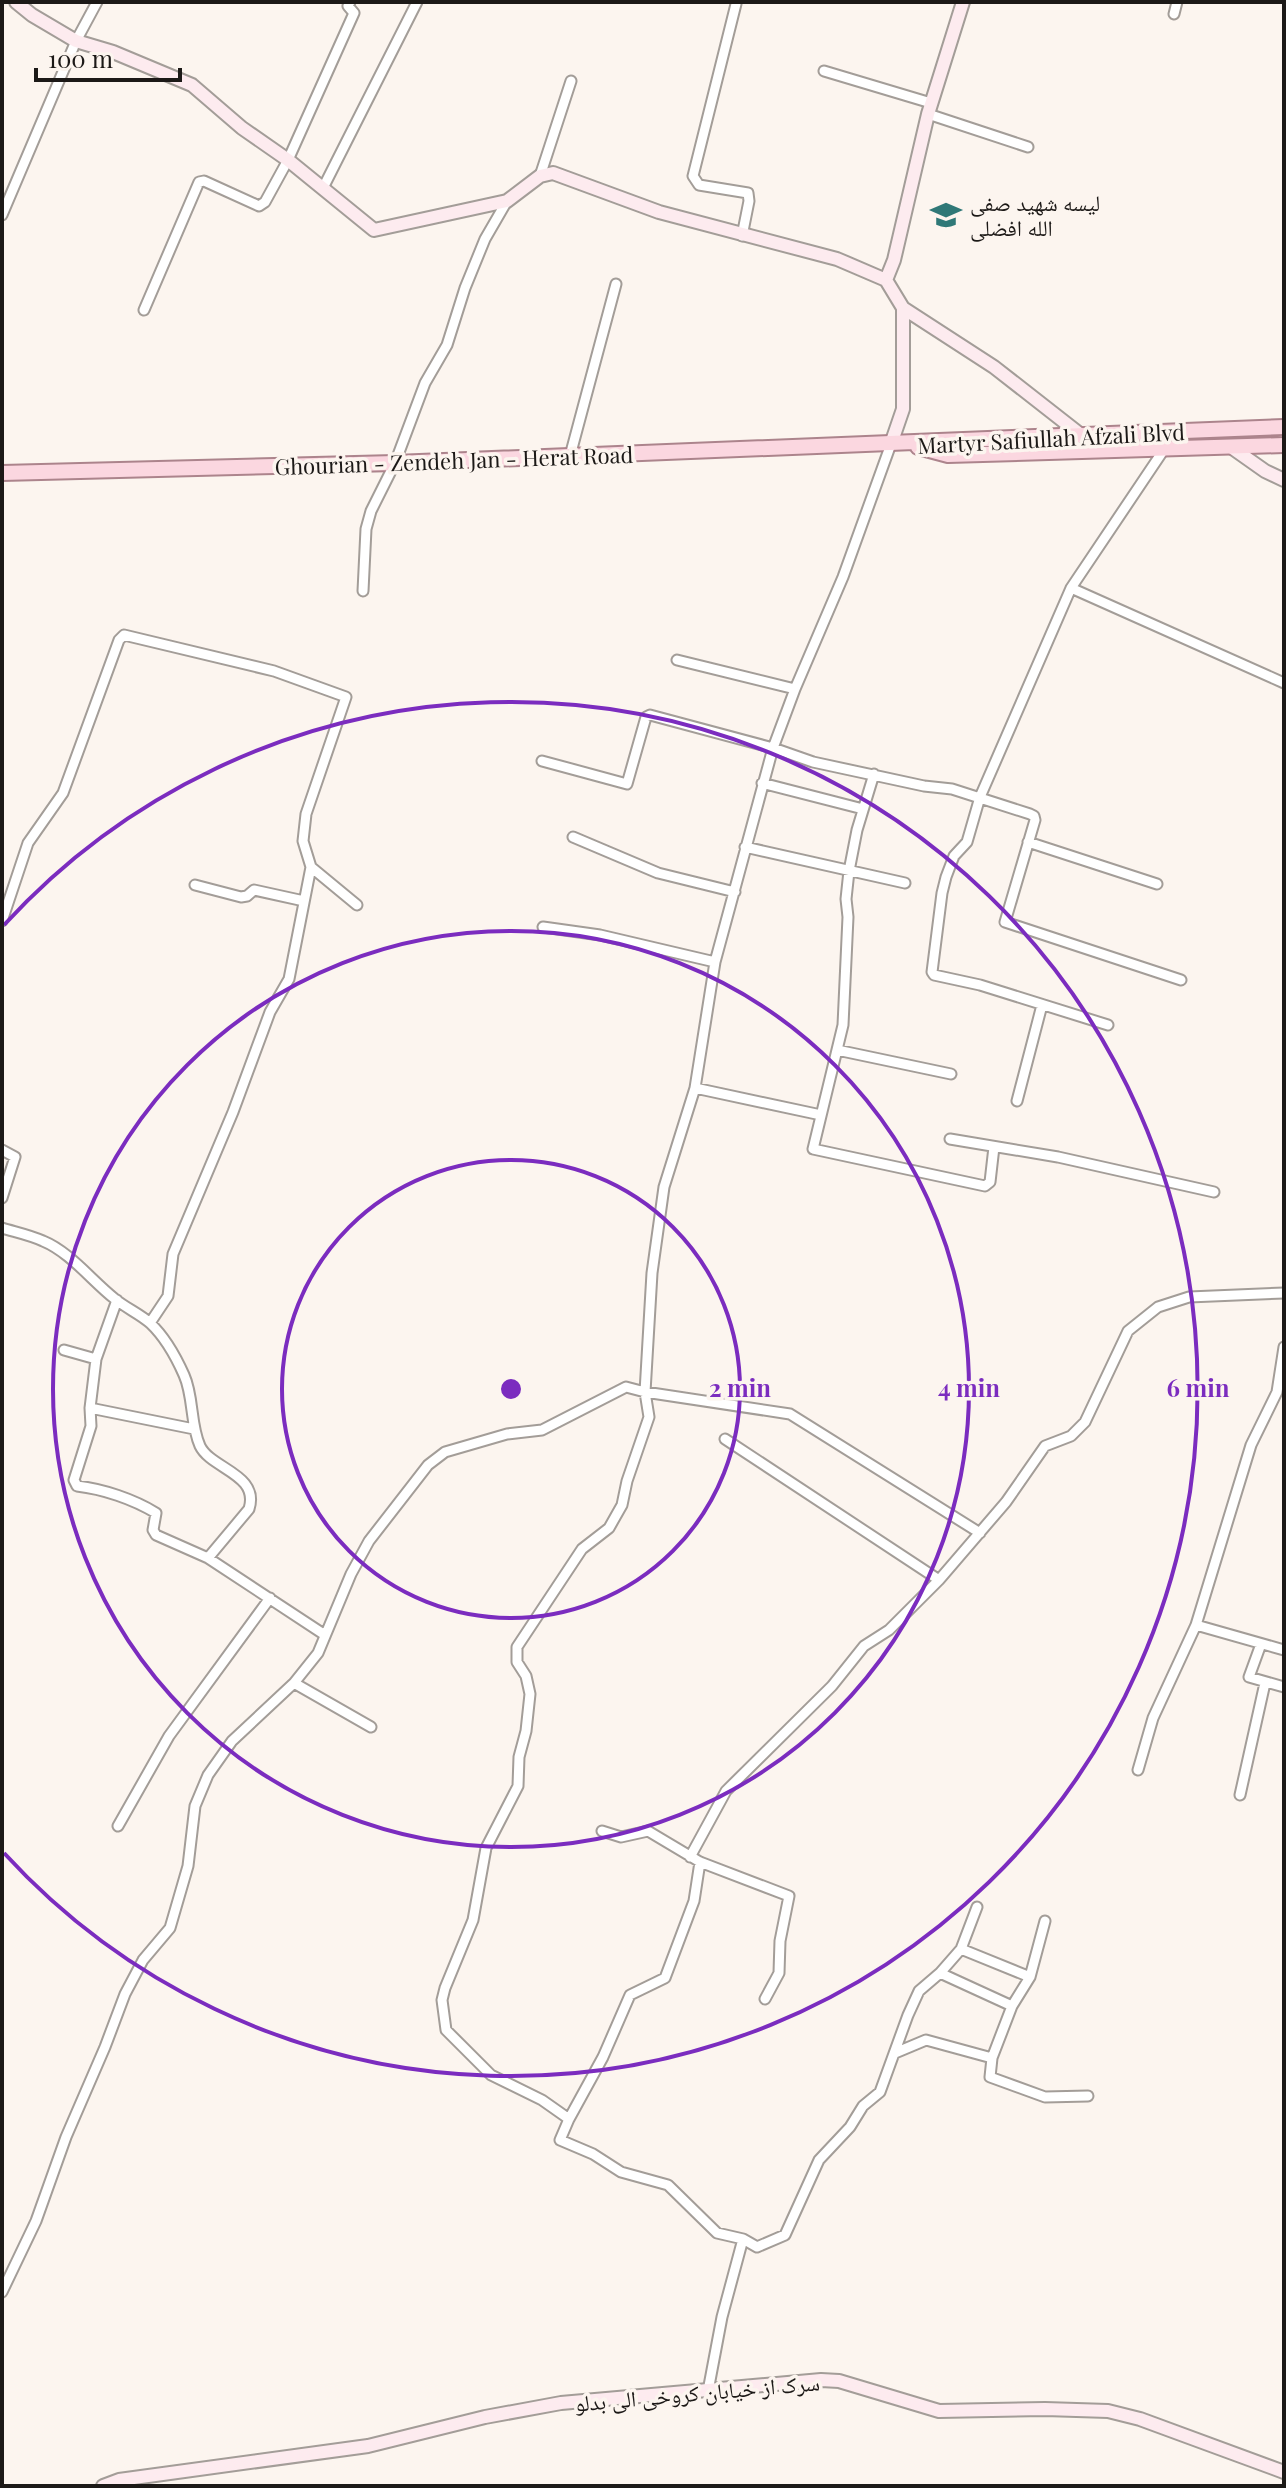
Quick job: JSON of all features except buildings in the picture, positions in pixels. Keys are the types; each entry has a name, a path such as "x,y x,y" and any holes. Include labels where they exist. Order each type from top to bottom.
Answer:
{"main road":[{"path":"16,2 76,41 113,52 192,85 242,128 288,160 374,230 507,201 540,176 553,173 659,212 837,259 886,280 903,308 994,367 1081,435"},
{"path":"886,280 894,260 930,108 963,2"},
{"path":"898,444 903,409 903,308"},
{"name":"Martyr Safiullah Afzali Blvd","path":"898,444 1284,427"},
{"name":"Ghourian - Zendeh Jan - Herat Road","path":"2,473 395,463 898,444"},
{"name":"Martyr Safiullah Afzali Blvd","path":"898,444 948,455 1284,445"},
{"path":"1231,447 1265,471 1284,480"},
{"name":"سرک از خیابان کروخی الی بدلو","path":"103,2486 119,2480 368,2446 485,2417 561,2403 801,2381 839,2381 939,2411 1108,2411 1140,2419 1284,2472"}],"street":[{"path":"2,214 76,41 97,2"},
{"path":"144,310 199,182 204,181 262,206 288,160 354,13 348,6 350,2"},
{"path":"323,188 417,2"},
{"path":"1174,14 1177,2"},
{"path":"736,4 693,176 699,185 748,193 742,236"},
{"path":"824,71 1028,147"},
{"path":"540,176 571,81"},
{"path":"363,591 366,529 371,511 395,463 425,383 447,345 485,239 507,201"},
{"path":"570,456 616,284"},
{"path":"569,2119 542,2100 491,2075 446,2030 442,2000 473,1920 486,1848 518,1786 519,1757 526,1731 530,1694 526,1676 517,1662 517,1647 582,1549 609,1528 622,1505 649,1417 645,1392 652,1273 664,1187 695,1088 715,962 762,783 795,689 898,444"},
{"path":"1108,1025 932,974 942,893 954,856 967,842 980,797 1071,588 1165,448"},
{"path":"1071,588 1284,683"},
{"path":"2,921 28,843 63,793 119,640 124,635 274,671 346,697 306,814 303,841 311,867 289,979 270,1012 233,1112 185,1220 173,1254 168,1296 150,1323"},
{"path":"677,660 795,689"},
{"path":"542,761 627,784 646,717 650,715 813,762 980,797 1034,816 1005,918 1008,924 1181,980"},
{"path":"874,774 849,871 844,1014 813,1145 815,1151 985,1186 990,1182 994,1147"},
{"path":"762,783 863,809"},
{"path":"573,837 658,873 735,892"},
{"path":"1028,842 1157,884"},
{"path":"745,847 905,883"},
{"path":"311,867 357,905"},
{"path":"195,885 241,897 254,890 304,901"},
{"path":"543,927 600,935 715,962"},
{"path":"1017,1101 1042,1005"},
{"path":"837,1050 951,1074"},
{"path":"695,1088 821,1115"},
{"path":"950,1139 1058,1157 1214,1192"},
{"path":"2,1150 15,1157 2,1198"},
{"path":"2,1228 45,1241 150,1323 169,1347 185,1378 201,1450 229,1469 249,1489 252,1498 249,1509 208,1558"},
{"path":"690,1857 726,1791 832,1686 864,1646 889,1630 939,1580 1006,1502 1045,1446 1071,1436 1085,1422 1128,1331 1158,1307 1189,1297 1284,1293"},
{"path":"117,1300 96,1359 91,1426 74,1480 77,1486 143,1505 156,1513 153,1530 156,1535 208,1558 325,1635"},
{"path":"1138,1770 1153,1718 1196,1625 1251,1445 1277,1392 1284,1347"},
{"path":"64,1350 96,1359"},
{"path":"2,2292 36,2221 66,2137 125,1994 143,1960 170,1928 188,1866 195,1806 208,1775 232,1741 294,1683 318,1653 351,1574 369,1541 428,1465 445,1452 507,1434 542,1430 626,1387 785,1412 980,1533"},
{"path":"90,1408 194,1429"},
{"path":"725,1439 939,1580"},
{"path":"118,1826 169,1736 270,1598"},
{"path":"1196,1625 1284,1650"},
{"path":"1261,1644 1249,1677 1284,1687"},
{"path":"294,1683 371,1727"},
{"path":"1240,1795 1265,1683"},
{"path":"602,1831 621,1837 648,1831 700,1862 789,1896 780,1941 779,1973 765,1999"},
{"path":"700,1862 694,1901 665,1978 630,1995 603,2057 560,2140 593,2154 621,2172 668,2185 717,2233 743,2239 757,2247 785,2235 819,2160 850,2127 863,2106 880,2092 919,1991 961,1949 977,1907"},
{"path":"1045,1921 1030,1977 1012,2006 992,2058 990,2077 1045,2097 1088,2096"},
{"path":"961,1949 1030,1977"},
{"path":"940,1973 1012,2006"},
{"path":"895,2053 926,2040 992,2058"},
{"path":"708,2391 722,2317 743,2239"}],"place":[{"name":"لیسه شهید صفی الله افضلی","path":"946,215"}]}
